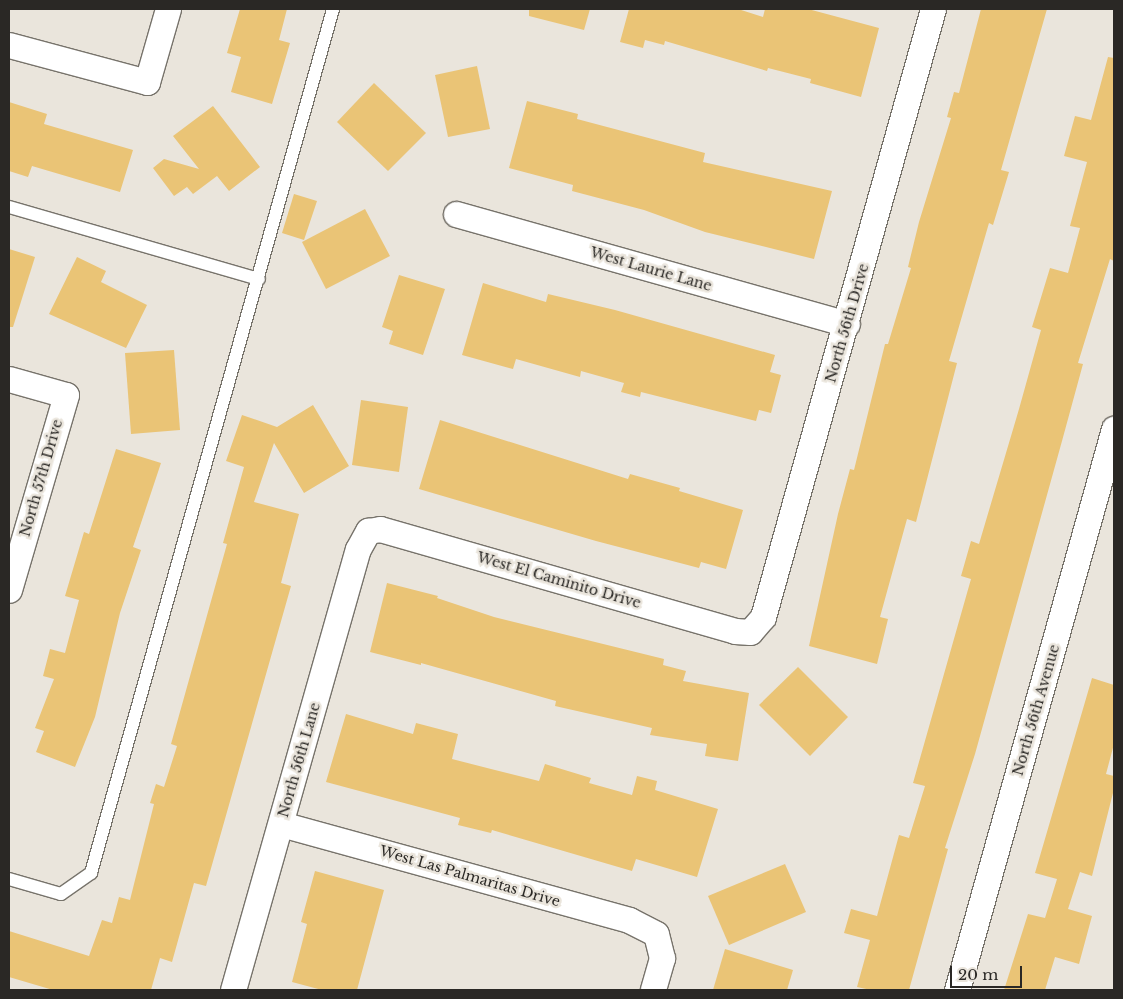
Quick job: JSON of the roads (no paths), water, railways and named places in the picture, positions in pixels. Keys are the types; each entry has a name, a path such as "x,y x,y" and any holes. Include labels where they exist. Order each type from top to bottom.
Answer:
{"street":[{"path":"9,45 147,82 168,9"},
{"name":"North 56th Drive","path":"750,632 763,617 847,324 933,9"},
{"name":"West Laurie Lane","path":"456,214 847,324"},
{"name":"North 57th Drive","path":"9,379 66,395 9,590"},
{"name":"North 56th Avenue","path":"958,990 1114,429"},
{"name":"West El Caminito Drive","path":"368,531 380,529 735,631 750,632"},
{"name":"North 56th Lane","path":"233,990 358,549 368,531"},
{"name":"West Las Palmaritas Drive","path":"281,824 629,920 656,934 662,958 653,990"}],"lane":[{"path":"9,880 61,894 91,873 259,279 333,9"},
{"path":"9,207 259,279"}]}
